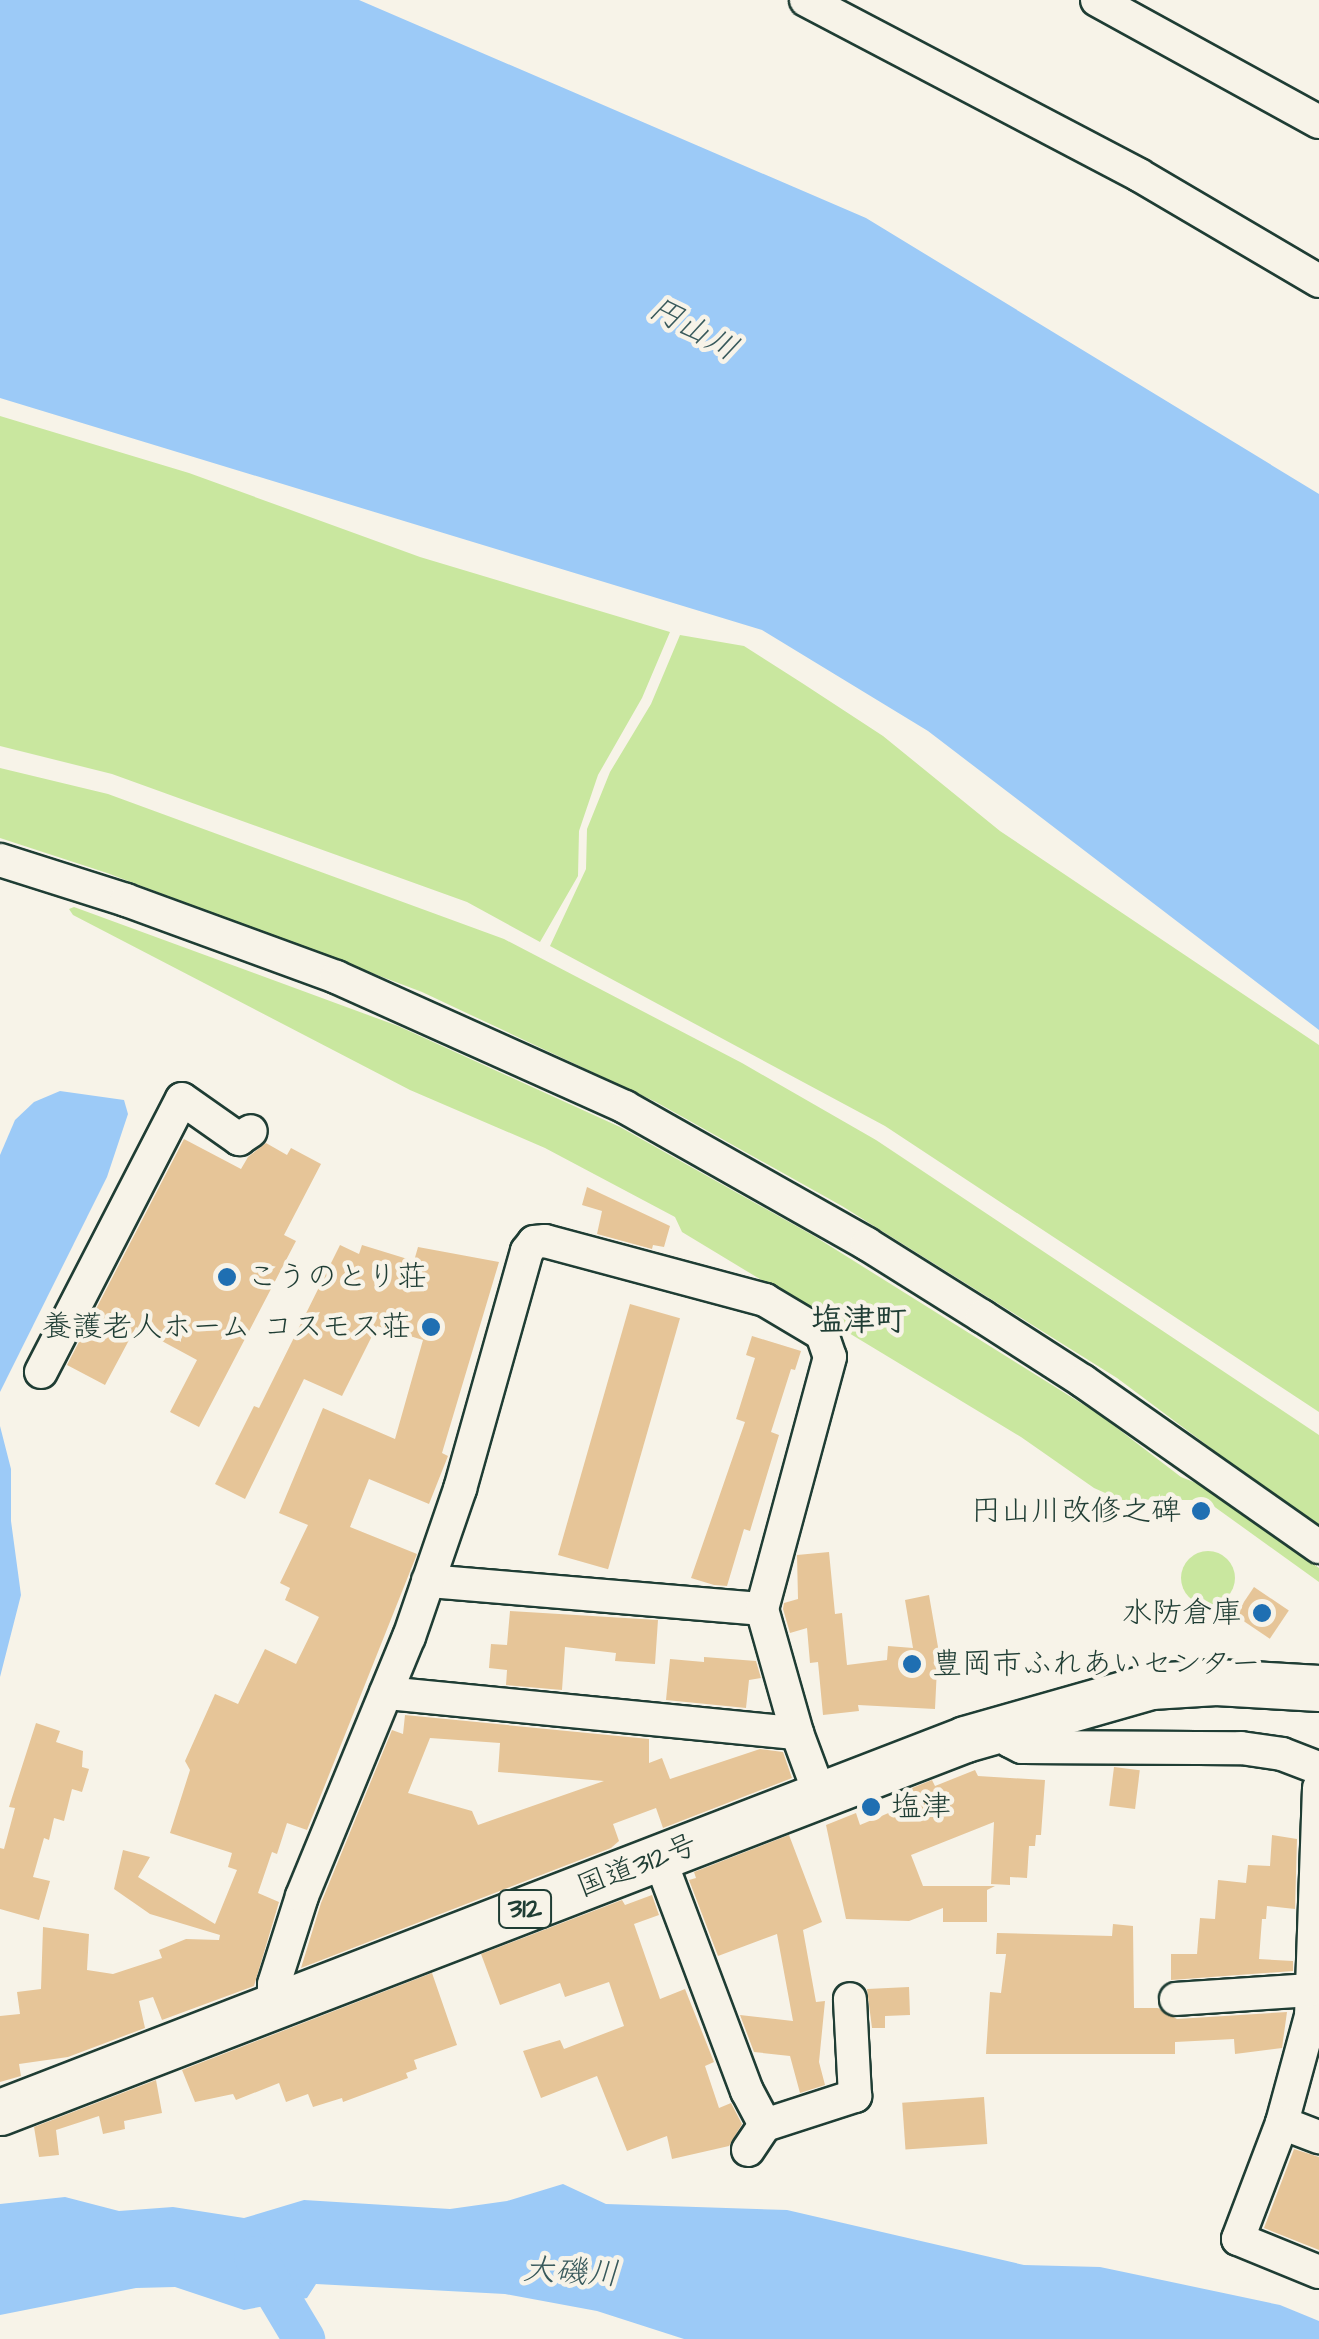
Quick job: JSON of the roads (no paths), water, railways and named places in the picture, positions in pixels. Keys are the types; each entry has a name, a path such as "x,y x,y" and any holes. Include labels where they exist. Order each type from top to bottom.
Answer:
{"highway":[{"name":"国道312号","path":"0,2112 820,1794 1004,1727 1106,1695 1184,1682 1319,1688"},
{"name":"国道312号","path":"1052,1712 1213,1700 1319,1709"}],"street":[{"path":"806,0 1139,175 1319,281"},
{"path":"1096,0 1319,122"},
{"path":"0,860 126,900 336,977 624,1107 867,1244 982,1316 1098,1391 1319,1547"},
{"path":"41,1372 182,1099 239,1140 251,1131"},
{"path":"274,2006 274,1984 302,1896 386,1693 460,1489 527,1252 534,1242 545,1241 765,1300 822,1334 830,1357 762,1610 796,1734 820,1794"},
{"path":"428,1581 762,1610"},
{"path":"386,1693 796,1734"},
{"path":"1004,1727 1010,1740 1022,1747 1241,1748 1282,1754 1319,1768"},
{"path":"1319,1788 1313,2008 1282,2123 1238,2239 1319,2272"},
{"path":"659,1857 747,2091 756,2137 856,2096 850,1999"},
{"path":"1176,1999 1313,2008"},
{"path":"1282,2123 1319,2138"}],"water":[{"name":"円山川","path":"0,0 359,0 866,218 1319,494 1319,1030 928,731 762,630 0,398"},
{"path":"60,1091 124,1100 128,1114 107,1177 0,1392 0,1155 15,1120 34,1102"},
{"path":"0,1426 11,1469 11,1521 21,1595 0,1677"},
{"name":"大磯川","path":"563,2184 606,2204 787,2210 1024,2265 1100,2267 1280,2305 1319,2321 1319,2339 684,2339 597,2311 505,2294 316,2284 307,2298 244,2310 175,2287 136,2288 0,2315 0,2204 65,2197 119,2211 173,2207 244,2218 304,2200 450,2209 507,2201"}],"waterway":[{"path":"255,2257 304,2339"}],"place":[{"name":"こうのとり荘","path":"227,1277"},
{"name":"養護老人ホーム コスモス荘","path":"431,1327"},
{"name":"円山川改修之碑","path":"1201,1511"},
{"name":"水防倉庫","path":"1262,1613"},
{"name":"豊岡市ふれあいセンター","path":"912,1664"},
{"name":"塩津","path":"871,1807"}],"district":[{"name":"塩津町","path":"859,1321"}]}
